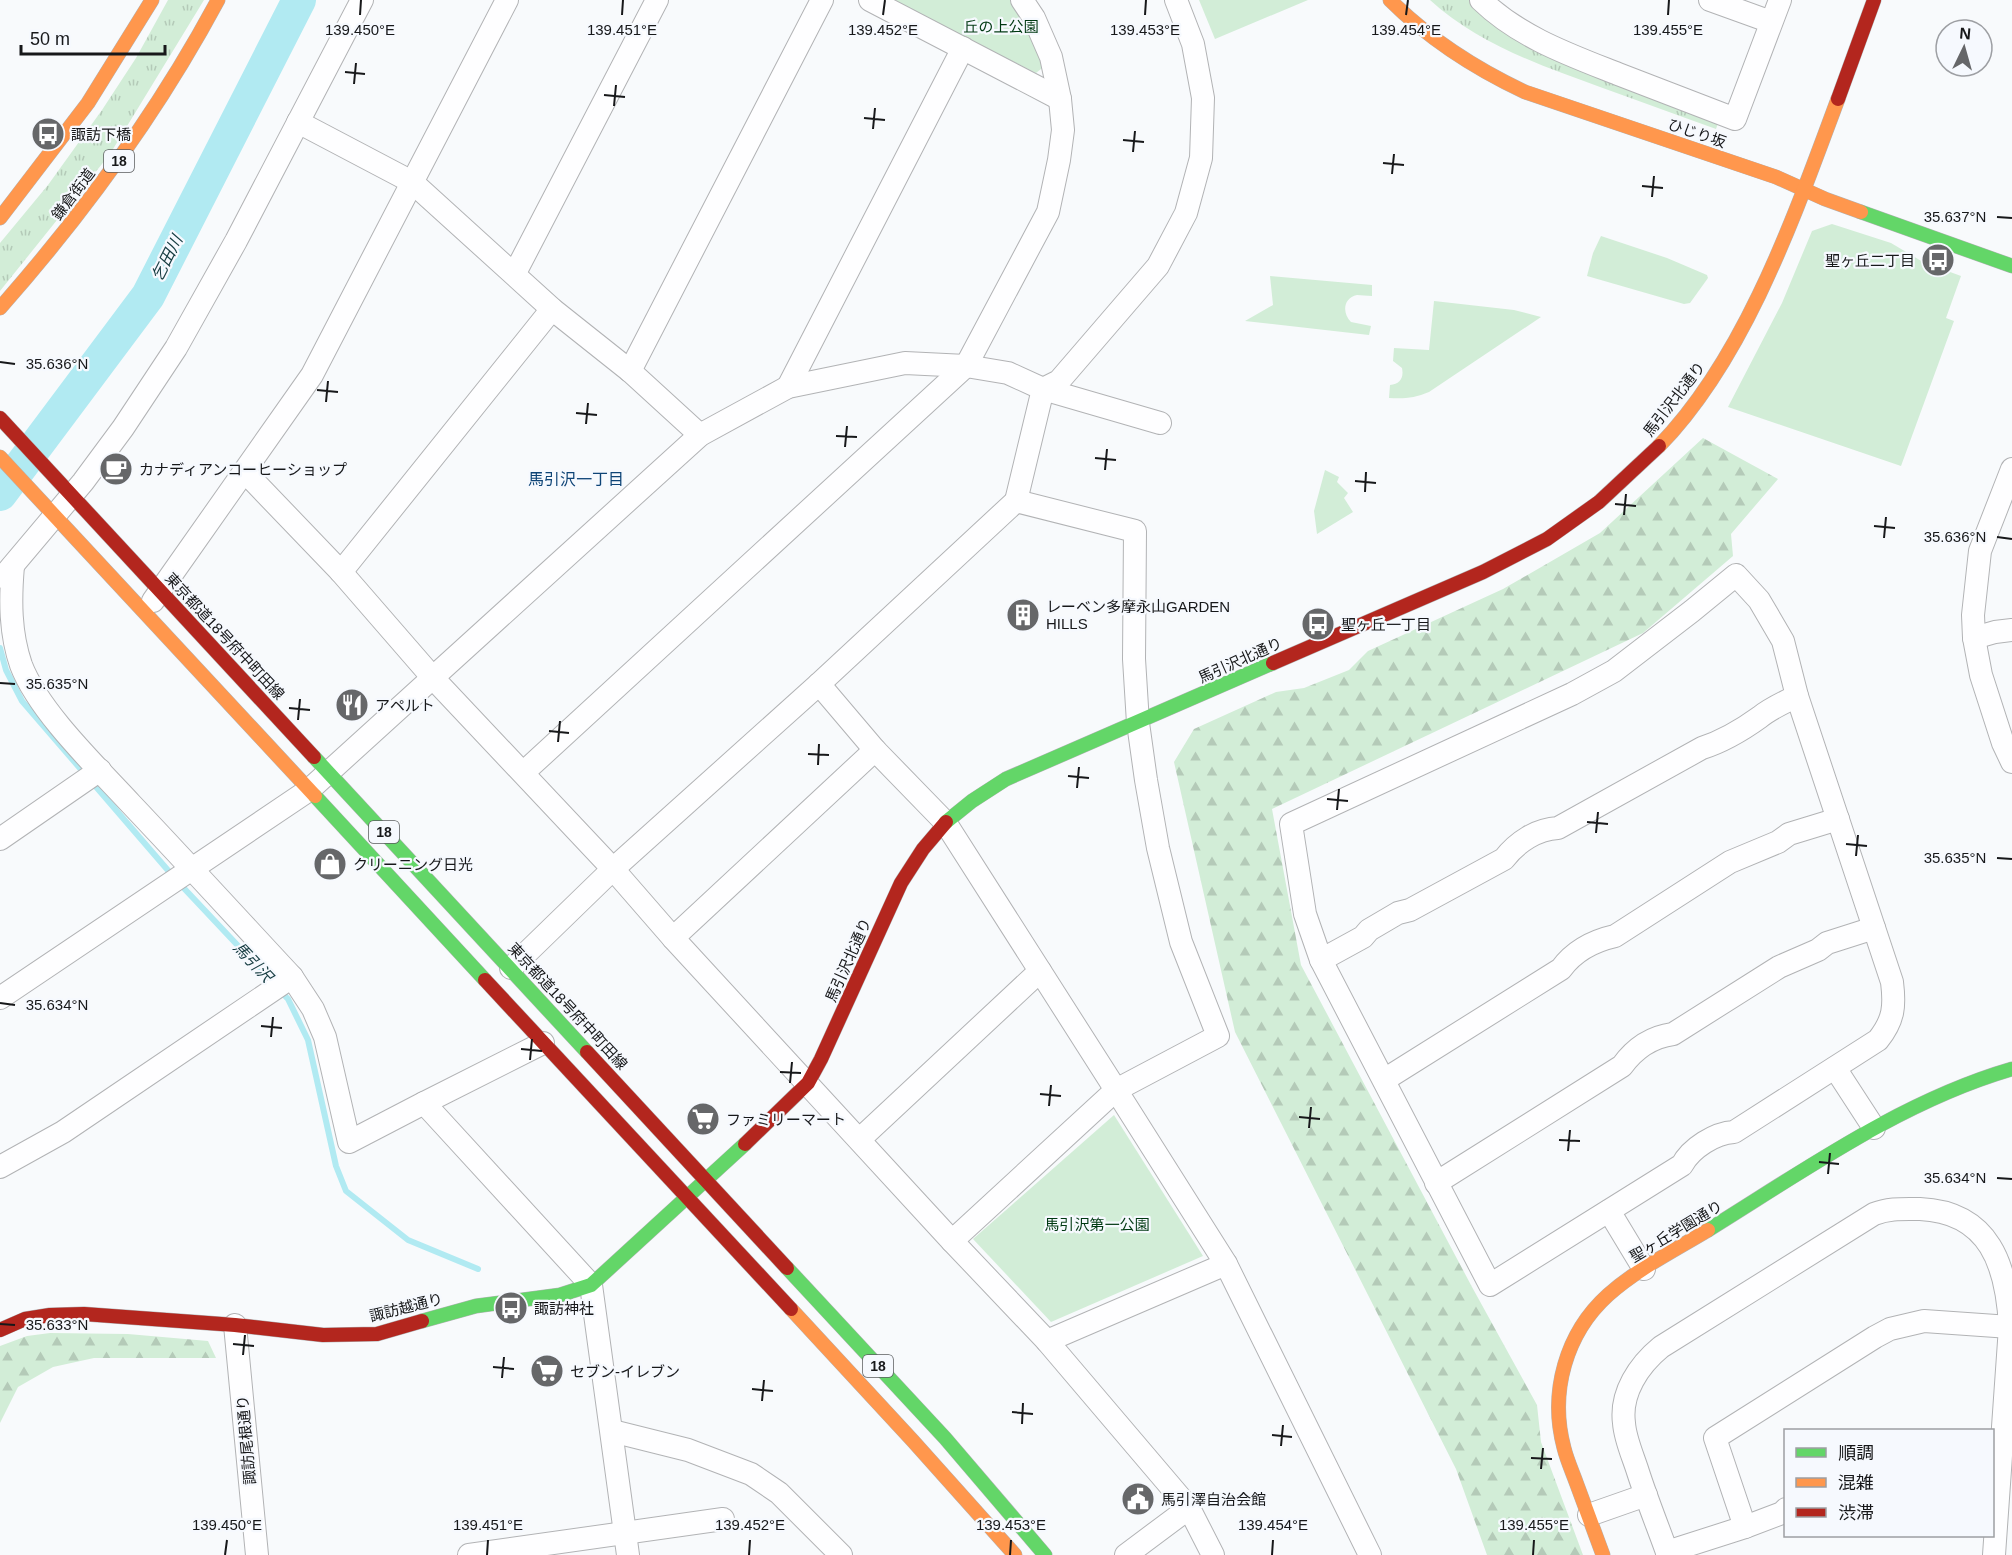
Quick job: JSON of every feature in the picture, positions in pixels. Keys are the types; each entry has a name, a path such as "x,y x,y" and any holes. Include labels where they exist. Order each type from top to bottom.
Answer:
{"street":[{"path":"0,218 88,103 152,0"},
{"name":"鎌倉街道","path":"0,308 40,263 118,161 172,79 218,0"},
{"path":"362,0 236,241 176,348 123,428 50,510 6,573 14,634 22,666 53,717 97,772 289,979 313,1009 325,1037 350,1142 424,1102 543,1043"},
{"path":"145,612 312,375 507,0"},
{"path":"515,273 657,0"},
{"path":"630,371 822,0"},
{"path":"870,0 1060,99"},
{"path":"524,772 966,366 1048,212 1059,160 1063,130 1060,99 1051,57 1034,18 1022,0"},
{"path":"511,968 613,869 819,684 1016,501 1043,389 1059,381 1158,267 1186,213 1201,158 1203,98 1194,44 1176,0"},
{"name":"ひじり坂","path":"1390,0 1408,19 1444,49 1526,92 1776,177 1826,199 2012,266"},
{"path":"1481,0 1524,33 1570,55 1735,119 1780,0"},
{"path":"1710,0 1771,22"},
{"name":"馬引沢北通り","path":"707,1180 808,1083 901,883 914,860 931,837 966,804 1006,778 1138,723 1483,572 1548,539 1599,502 1643,463 1678,426 1741,333 1804,189 1874,0"},
{"path":"788,387 963,48"},
{"path":"298,122 412,182 515,273 552,309 630,371 700,435"},
{"path":"341,572 552,309"},
{"path":"0,998 164,885 309,790 700,435 788,387 905,363 966,366 1008,374 1043,389 1160,423"},
{"name":"18","path":"0,418 67,489"},
{"name":"18","path":"0,457 913,1441 1015,1555"},
{"path":"2012,469 2008,494 1980,551 1974,597 1974,638 1981,675 2003,743 2012,762"},
{"path":"244,472 341,572 434,678 524,772 673,938 1047,1341 1189,1508 1213,1555"},
{"name":"東京都道18号府中町田線","path":"67,489 945,1438 1045,1555"},
{"path":"952,1241 1116,1090 1218,1036 1181,942 1158,848 1138,723 1134,659 1135,531 1016,501"},
{"path":"1736,575 1760,600 1783,640 1797,696 1892,982 1894,1002 1891,1020 1878,1040 1734,1132 1723,1132 1688,1154 1682,1165 1490,1284 1321,960 1305,914 1291,824 1572,694 1614,671 1692,612 1736,575"},
{"path":"1974,638 2012,630"},
{"path":"819,684 875,750 945,822 1116,1090 1226,1264 1371,1555"},
{"path":"1321,960 1363,937 1369,930 1504,859 1514,846 1545,829 1558,828 1702,748 1735,734 1797,696"},
{"path":"673,938 875,750"},
{"path":"0,839 97,772"},
{"path":"1384,1080 1561,969 1570,956 1599,939 1615,936 1730,862 1778,842 1789,834 1838,819"},
{"path":"1436,1183 1622,1066 1631,1054 1659,1036 1673,1034 1779,967 1818,950 1827,943 1874,928"},
{"path":"860,1139 1040,971"},
{"path":"0,1167 63,1132 289,979"},
{"path":"1835,1068 1874,1128"},
{"name":"聖ヶ丘学園通り","path":"1603,1555 1564,1448 1560,1429 1558,1395 1560,1379 1569,1350 1583,1322 1609,1294 1644,1269 1874,1128 1947,1093 2012,1069"},
{"path":"424,1102 591,1285 627,1544"},
{"name":"諏訪越通り","path":"0,1330 25,1319 84,1314 235,1325 323,1335 376,1334 476,1306 560,1295 591,1285 707,1180"},
{"path":"1784,1510 1745,1527 1668,1553 1646,1495 1623,1422 1627,1395 1633,1380 1642,1365 1661,1347 1874,1214 1885,1209 1929,1210 1962,1218 1985,1238 1993,1250 2009,1304 2010,1327 1996,1470 1994,1555"},
{"path":"1609,1211 1644,1269"},
{"path":"1047,1341 1226,1264"},
{"path":"1745,1527 1715,1438 1890,1329 1924,1321 2010,1327"},
{"name":"諏訪尾根通り","path":"235,1325 257,1555"},
{"path":"612,1431 688,1450 751,1474 779,1493 841,1555"},
{"path":"1589,1515 1646,1495"},
{"path":"1126,1555 1189,1508"},
{"path":"469,1555 627,1544 723,1519"}],"green space":[{"path":"168,0 204,0 110,154 0,291 0,243 48,185 102,110 136,58"},
{"name":"丘の上公園","path":"891,0 1016,0 1046,65 1036,73"},
{"path":"1199,0 1308,0 1215,39"},
{"path":"1430,0 1470,0 1718,123 1716,129 1555,71 1510,52 1468,29"},
{"path":"1832,224 1891,243 1923,262 1961,276 1946,318 1954,321 1901,466 1728,407 1782,303 1812,231"},
{"path":"1601,236 1667,258 1707,275 1708,278 1690,303 1684,304 1587,276 1593,253"},
{"path":"1270,276 1372,285 1372,296 1357,295 1349,299 1345,306 1346,314 1351,322 1371,326 1369,335 1245,321 1273,305"},
{"path":"1434,301 1514,310 1541,317 1429,392 1409,398 1389,398 1390,385 1399,382 1402,375 1402,368 1393,361 1394,348 1429,350"},
{"path":"1703,438 1778,479 1731,534 1733,556 1643,633 1272,809 1301,965 1537,1405 1541,1442 1583,1555 1487,1555 1456,1469 1235,1032 1174,762 1194,729 1276,692 1304,688 1349,670 1368,651 1503,589 1600,533"},
{"path":"1325,470 1339,477 1337,482 1348,493 1344,498 1353,512 1317,534 1314,511"},
{"name":"馬引沢第一公園","path":"1114,1115 1203,1256 1051,1322 973,1239"},
{"path":"50,1333 128,1334 208,1341 216,1358 94,1358 53,1367 18,1387 0,1423 0,1346 27,1336"}],"waterway":[{"name":"乞田川","path":"0,494 148,296 299,0"},
{"name":"馬引沢","path":"0,648 6,670 22,701 172,875"},
{"name":"馬引沢","path":"179,883 288,999 308,1040 336,1166 346,1191 408,1240 478,1269"}],"traffic: fast":[{"path":"1861,212 2012,266"},
{"path":"946,822 972,801 1006,779 1273,663"},
{"path":"314,757 587,1052"},
{"path":"315,796 485,980"},
{"path":"1708,1230 1818,1161 1893,1118 1932,1099 2012,1069"},
{"path":"422,1321 476,1306 560,1295 591,1285 745,1144"},
{"path":"787,1268 945,1438 1045,1555"}],"traffic: slow":[{"path":"0,218 88,103 152,0"},
{"path":"0,308 61,236 145,122 218,0"},
{"path":"1390,0 1421,28 1453,52 1525,92 1776,177 1861,212"},
{"path":"1659,446 1690,410 1718,370 1743,327 1785,236 1838,99"},
{"path":"0,457 315,796"},
{"path":"1603,1555 1564,1448 1559,1406 1560,1385 1565,1365 1581,1327 1608,1295 1644,1268 1708,1230"},
{"path":"791,1309 1015,1555"}],"traffic: jam":[{"path":"1838,99 1874,0"},
{"path":"0,418 314,757"},
{"path":"1273,663 1483,572 1547,539 1599,502 1659,446"},
{"path":"745,1144 808,1083 901,883 923,849 946,822"},
{"path":"485,980 791,1309"},
{"path":"587,1052 787,1268"},
{"path":"0,1330 25,1319 50,1315 84,1314 235,1325 323,1335 377,1334 422,1321"}],"place":[{"name":"諏訪下橋","path":"48,134"},
{"name":"聖ヶ丘二丁目","path":"1938,260"},
{"name":"カナディアンコーヒーショップ","path":"116,469"},
{"name":"レーベン多摩永山GARDEN HILLS","path":"1023,615"},
{"name":"聖ヶ丘一丁目","path":"1318,624"},
{"name":"アペルト","path":"352,705"},
{"name":"クリーニング日光","path":"330,864"},
{"name":"ファミリーマート","path":"703,1119"},
{"name":"諏訪神社","path":"511,1308"},
{"name":"セブン-イレブン","path":"547,1371"},
{"name":"馬引澤自治会館","path":"1138,1499"}],"district":[{"name":"馬引沢一丁目","path":"576,479"}]}
